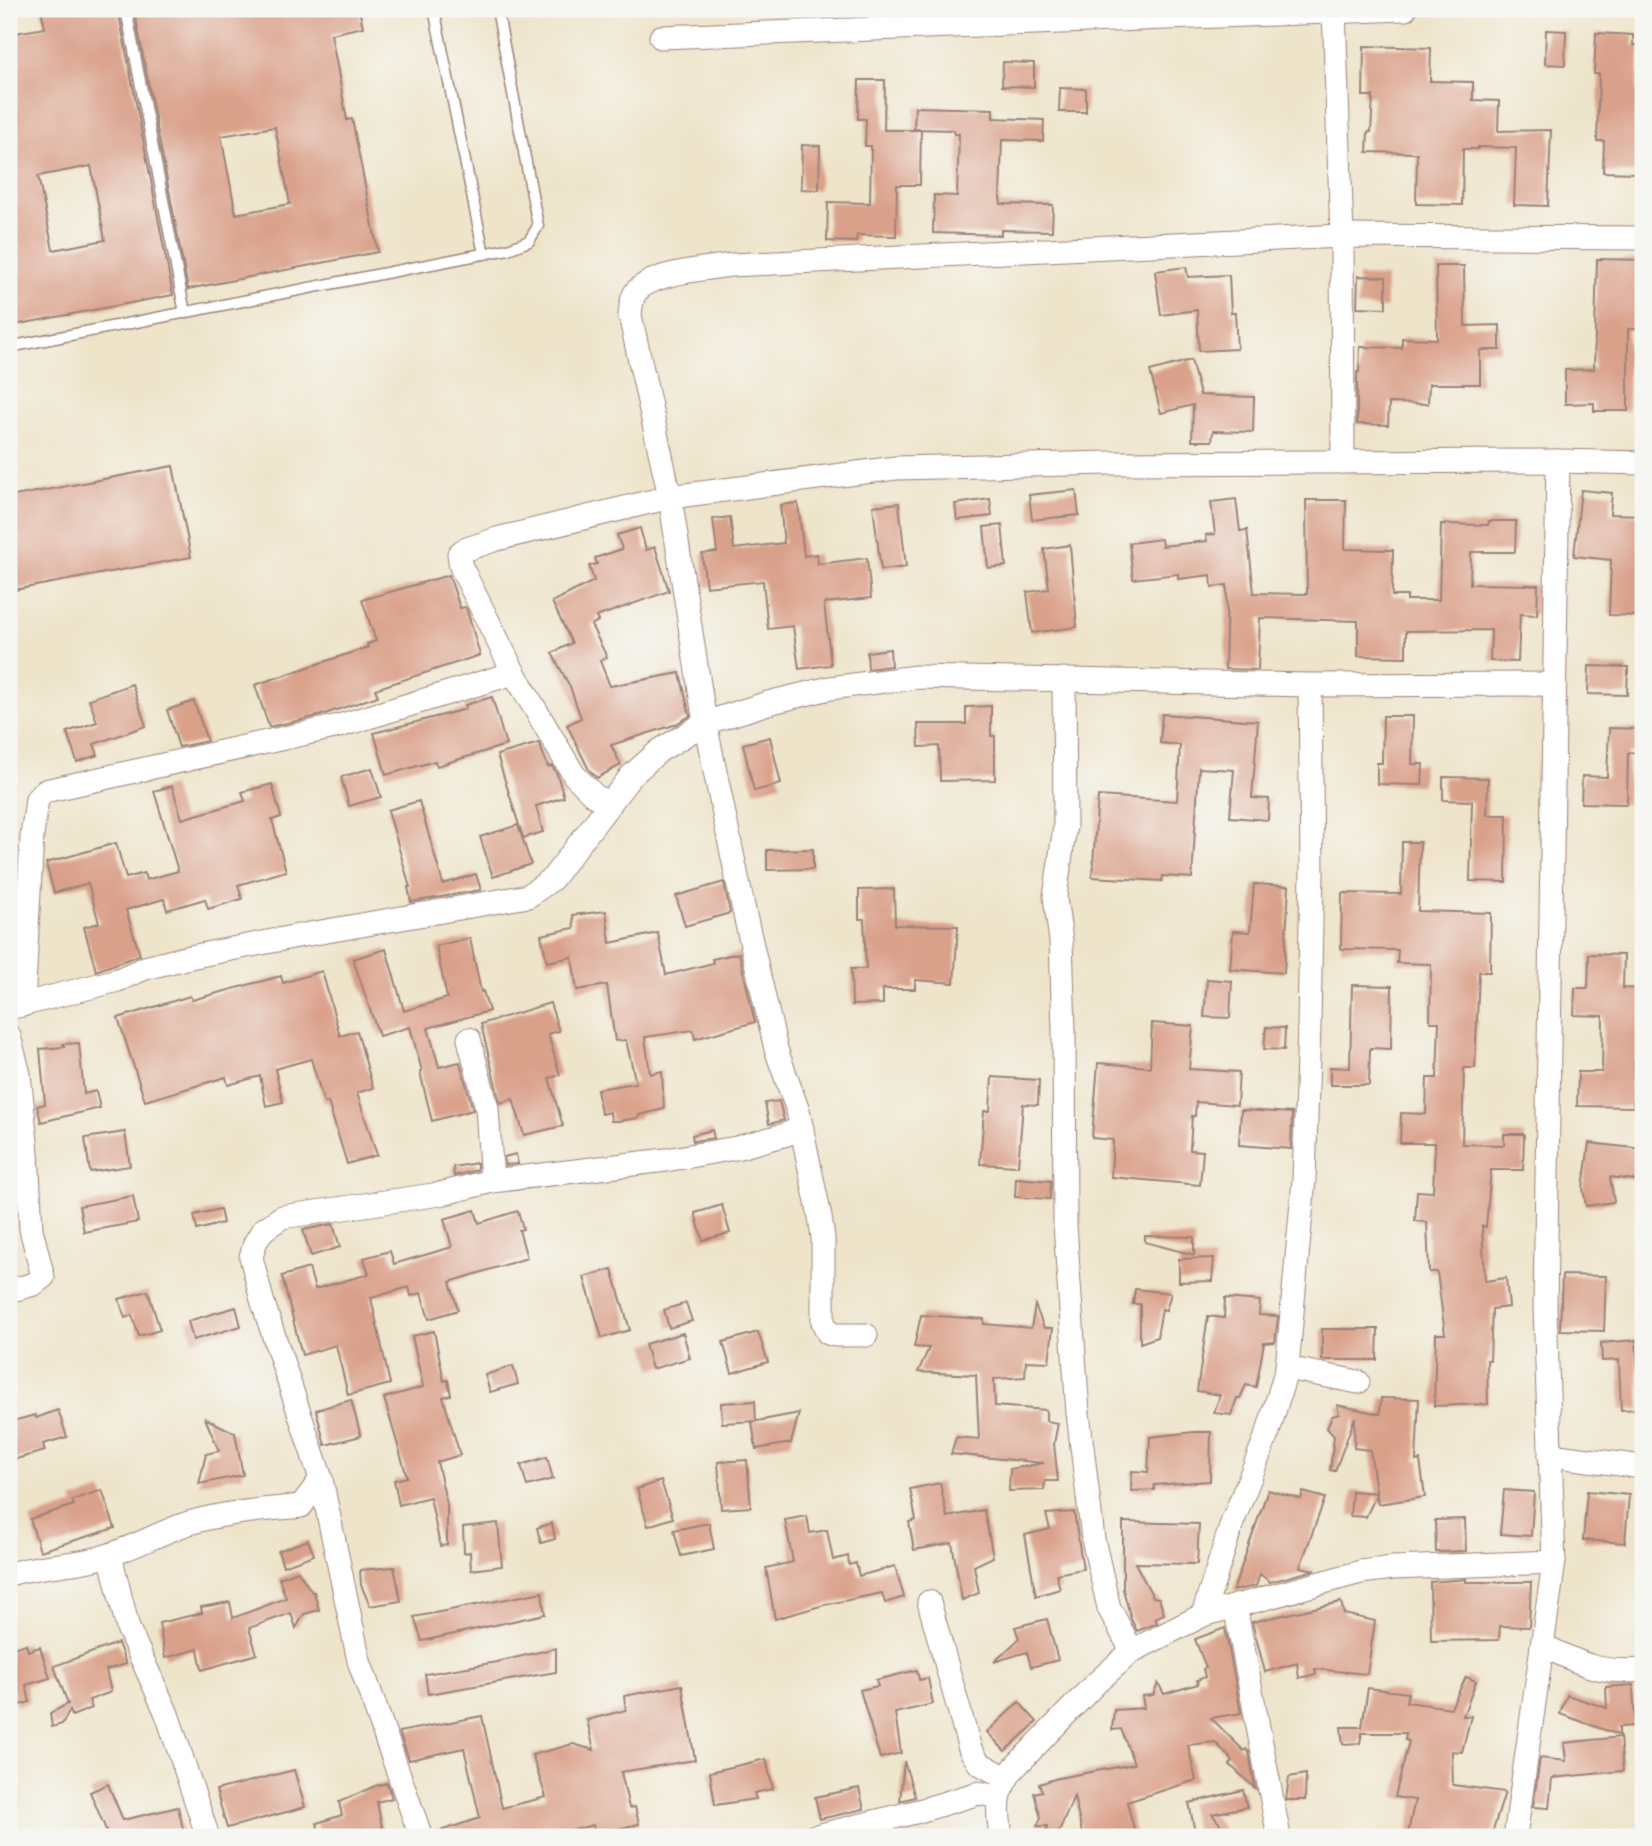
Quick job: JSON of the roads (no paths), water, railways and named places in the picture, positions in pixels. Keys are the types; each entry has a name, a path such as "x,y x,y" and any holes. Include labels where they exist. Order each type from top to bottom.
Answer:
{"street":[{"path":"1334,9 1342,236 1343,462"},
{"path":"662,37 1334,9 1405,9"},
{"path":"866,1335 828,1333 823,1322 823,1238 802,1128 776,1048 705,723 670,497 630,315 631,301 636,292 646,284 669,275 731,265 1342,236 1643,238"},
{"path":"1515,1837 1554,1562 1545,1308 1558,461"},
{"path":"610,804 595,796 574,775 514,673 461,567 459,554 464,550 497,539 670,497 896,468 1111,463 1643,463"},
{"path":"514,673 339,726 46,791 37,799 16,1006 118,980 145,968 185,958 528,896 552,879 631,776 659,751 705,723 830,688 916,677 1310,685 1555,684"},
{"path":"1064,679 1065,826 1055,897 1061,941 1065,1225 1078,1413 1093,1539 1109,1608 1132,1651"},
{"path":"1203,1615 1232,1523 1268,1432 1287,1368 1304,1180 1308,1063 1312,872 1310,685"},
{"path":"9,1035 21,1086 31,1229 43,1277 34,1284 9,1291"},
{"path":"469,1039 487,1108 492,1181"},
{"path":"421,1837 359,1661 321,1479 262,1300 251,1257 258,1236 272,1222 282,1217 440,1194 492,1181 701,1154 771,1139 802,1128"},
{"path":"1287,1368 1358,1382"},
{"path":"1550,1455 1643,1466"},
{"path":"9,1574 110,1555 159,1533 192,1522 231,1513 301,1506 321,1479"},
{"path":"301,1506 334,1547"},
{"path":"110,1555 128,1628 167,1714 208,1837"},
{"path":"813,1837 1002,1787 1095,1684 1132,1651 1203,1615 1326,1580 1371,1571 1554,1562"},
{"path":"929,1602 970,1749 979,1763 1002,1787 1001,1837"},
{"path":"1235,1606 1279,1837"},
{"path":"1542,1645 1584,1665 1617,1672 1643,1670"}],"lane":[{"path":"125,9 185,313"},
{"path":"434,9 484,254"},
{"path":"9,347 484,254 529,241 538,226 497,9"}]}
